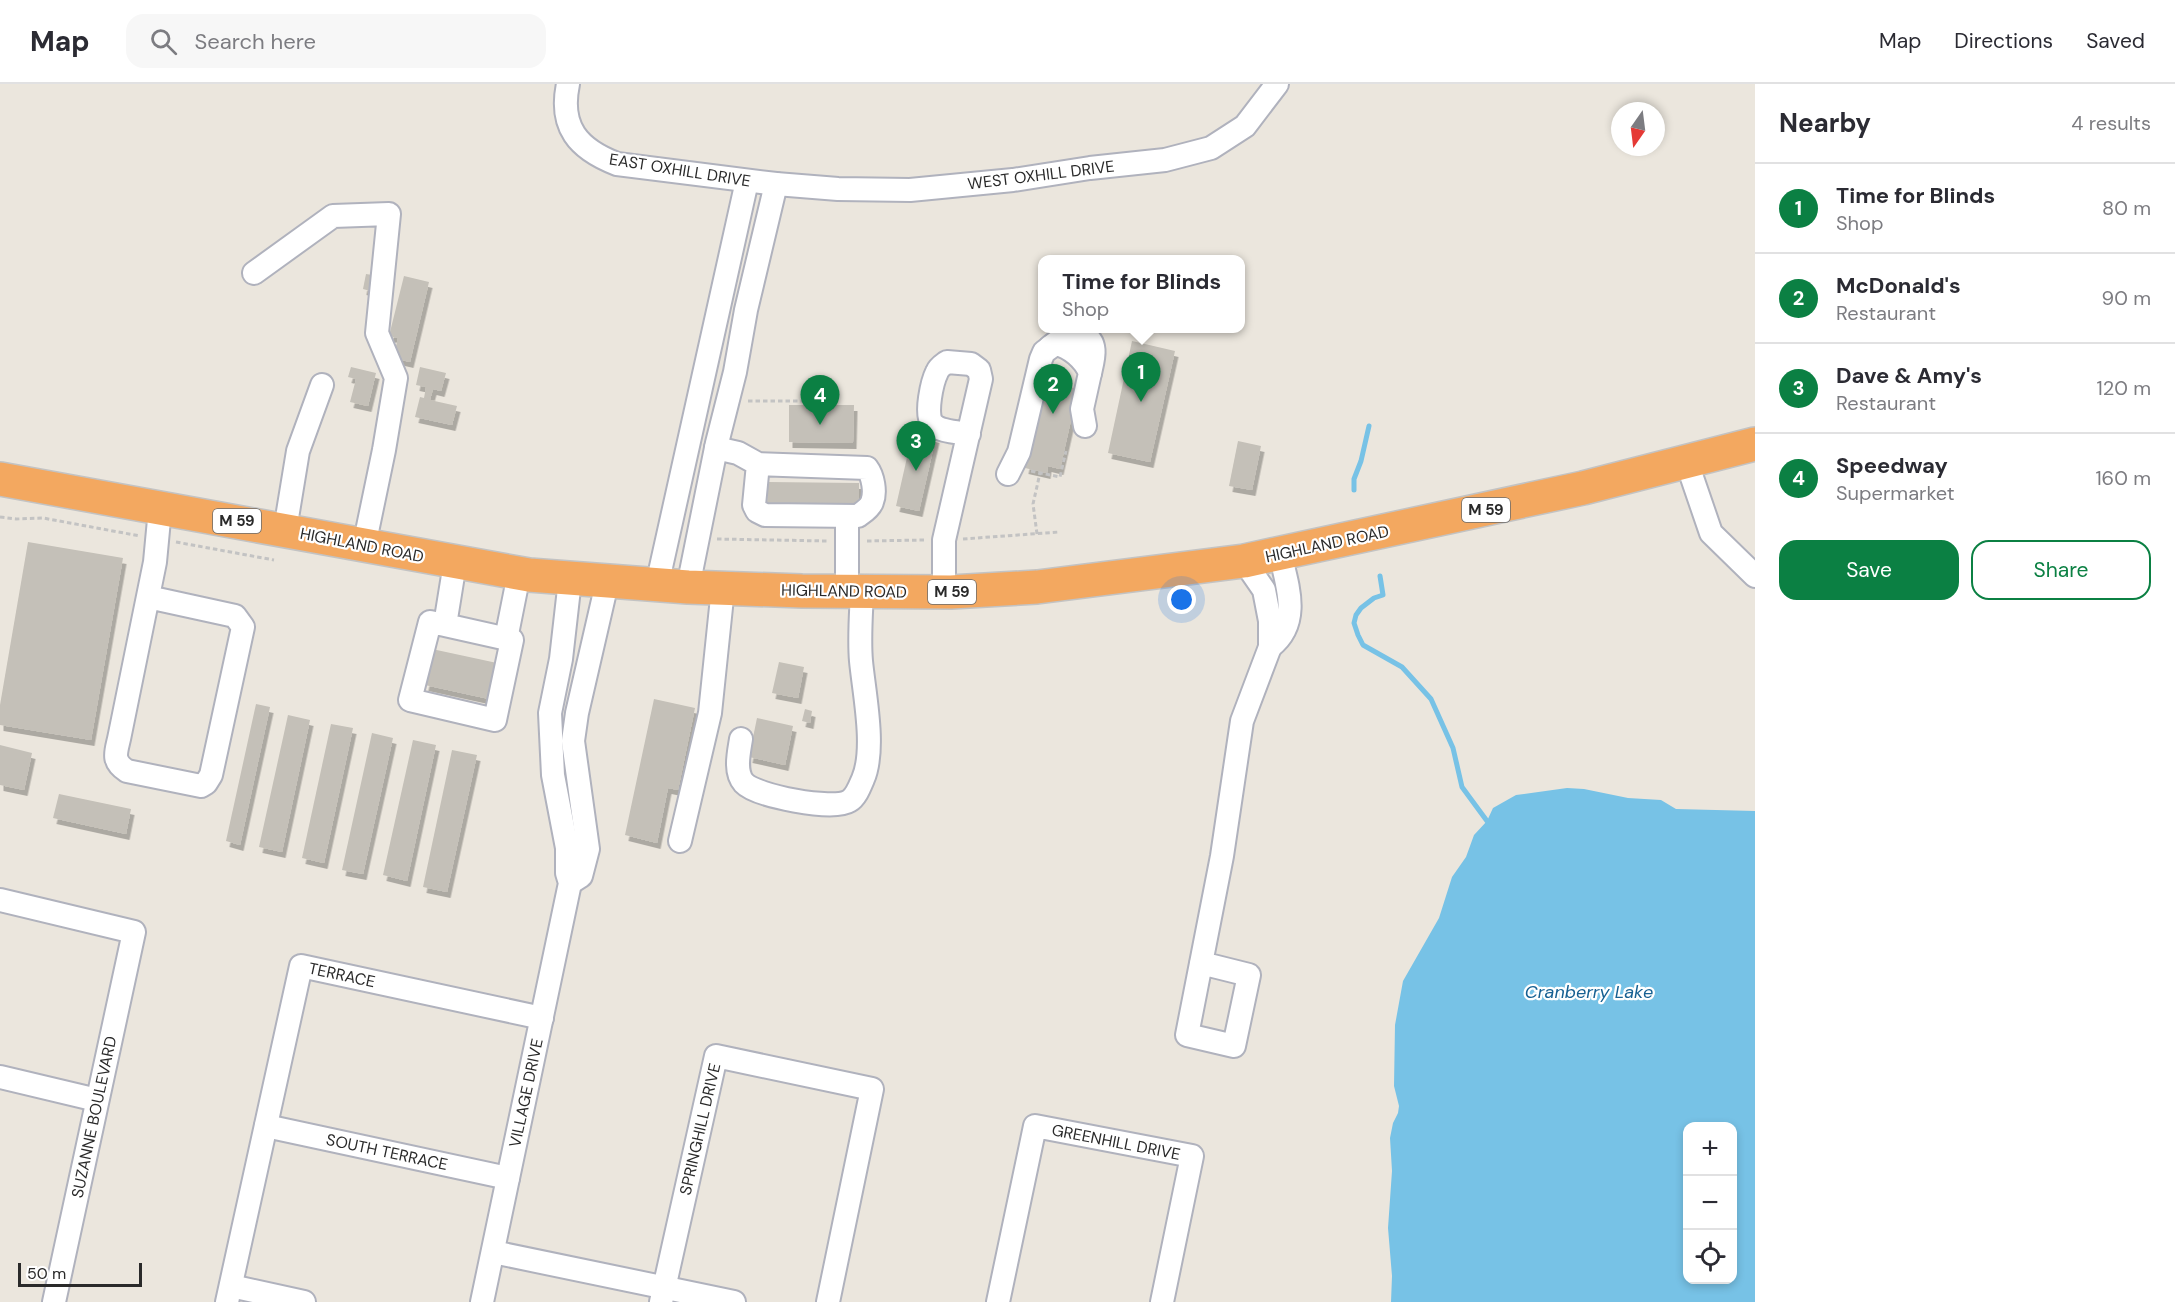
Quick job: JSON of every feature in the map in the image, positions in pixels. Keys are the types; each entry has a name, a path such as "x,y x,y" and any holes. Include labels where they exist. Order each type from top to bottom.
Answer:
{"highway":[{"name":"HIGHLAND ROAD","path":"0,479 519,574 607,583 673,586 854,592 944,592 1037,587 1244,561 1572,490 1755,444"}],"street":[{"name":"EAST OXHILL DRIVE","path":"568,84 565,96 566,116 572,133 585,147 601,158 617,164 776,184"},
{"name":"WEST OXHILL DRIVE","path":"776,184 838,189 910,190 1013,180 1090,168 1165,160 1211,148 1245,126 1278,84"},
{"path":"673,586 690,438 747,181"},
{"path":"673,586 697,540 776,184"},
{"path":"254,273 333,216 389,214 376,333 396,378 364,546"},
{"path":"1015,471 1041,359 1050,347 1066,335 1074,333 1087,337 1092,341 1094,348 1082,409 1085,426"},
{"path":"705,366 735,372"},
{"path":"285,530 298,451 322,385"},
{"path":"944,592 944,540 969,434"},
{"path":"690,438 738,453 758,464 867,468 872,475 872,502 858,516 765,515 757,511 754,506 758,464"},
{"path":"1686,460 1711,533 1755,576"},
{"path":"148,597 235,616 243,627 211,775 201,786 127,771 116,760 148,597 155,562 160,509"},
{"path":"741,739 738,756 739,773 743,782 753,790 809,804 835,806 849,801 865,776 868,739 847,542 847,516"},
{"path":"1270,647 1279,640 1289,623 1289,592 1280,554"},
{"path":"1201,963 1222,856 1242,721 1270,647 1270,621 1264,590 1244,561"},
{"path":"445,625 455,562"},
{"path":"506,639 519,574"},
{"name":"VILLAGE DRIVE","path":"482,1302 570,883 567,873 567,848 553,776 550,713 561,659 570,580"},
{"name":"VILLAGE DRIVE","path":"570,883 580,876 588,849 573,741 577,713 607,583"},
{"path":"680,841 710,713 723,588"},
{"path":"430,622 445,625 512,640 495,720 410,700 430,622"},
{"name":"SUZANNE BOULEVARD","path":"0,900 134,932 54,1302"},
{"name":"TERRACE","path":"266,1126 301,966 542,1018"},
{"name":"SPRINGHILL DRIVE","path":"663,1295 716,1056 872,1089 828,1302"},
{"path":"0,1077 97,1100"},
{"path":"266,1126 229,1294 304,1302"},
{"name":"SOUTH TERRACE","path":"266,1126 508,1178"},
{"name":"GREENHILL DRIVE","path":"998,1302 1035,1126 1192,1156 1162,1302"},
{"path":"493,1252 663,1295 734,1302"}],"path":[{"path":"748,401 816,401"},
{"path":"1015,471 1060,477 1066,451"},
{"path":"1037,534 1034,504 1040,473"},
{"path":"697,540 847,542 944,540 1059,532"}],"water":[{"name":"Cranberry Lake","path":"1567,788 1628,798 1661,800 1676,809 1755,811 1755,1302 1391,1302 1392,1276 1388,1228 1392,1171 1390,1138 1399,1106 1394,1086 1395,1025 1403,981 1439,918 1452,877 1466,857 1474,835 1487,821 1493,808 1516,795"}],"building":[{"path":"366,274 378,276 374,292 363,289"},
{"path":"404,276 429,282 410,362 393,358 398,338 389,336"},
{"path":"1132,341 1175,351 1150,462 1108,453"},
{"path":"351,367 376,373 368,406 350,402 356,379 348,377"},
{"path":"420,367 446,373 441,391 433,389 430,400 457,406 452,425 415,417 420,397 424,398 426,387 416,385"},
{"path":"1045,381 1078,389 1060,469 1048,466 1047,473 1025,468"},
{"path":"789,405 854,405 853,443 789,442"},
{"path":"913,431 936,437 919,511 896,506"},
{"path":"1238,441 1261,446 1252,490 1229,486"},
{"path":"768,482 859,483 859,505 767,504"},
{"path":"28,542 123,558 91,740 0,725 0,705"},
{"path":"432,649 497,663 489,699 425,685"},
{"path":"779,662 804,667 798,698 772,693"},
{"path":"654,699 695,708 678,790 668,788 657,843 625,835"},
{"path":"256,704 270,707 240,845 226,841"},
{"path":"805,709 812,711 810,723 802,721"},
{"path":"288,715 310,720 282,852 259,847"},
{"path":"757,718 793,726 785,765 749,757"},
{"path":"331,724 353,728 324,863 302,858"},
{"path":"372,733 393,738 363,874 342,870"},
{"path":"413,740 436,745 407,881 383,875"},
{"path":"0,745 32,753 24,790 0,785"},
{"path":"452,750 477,755 447,892 423,887"},
{"path":"59,794 131,809 126,834 53,818"}],"waterway":[{"path":"1354,490 1354,479 1361,461 1369,426"},
{"path":"1380,576 1383,595 1374,598 1356,615 1354,623 1358,635 1363,645 1402,667 1431,699 1453,748 1462,787 1487,821"}],"place":[{"name":"Time for Blinds","path":"1141,402"},
{"name":"McDonald's","path":"1053,414"},
{"name":"Speedway","path":"820,425"},
{"name":"Dave & Amy's","path":"916,471"}]}
